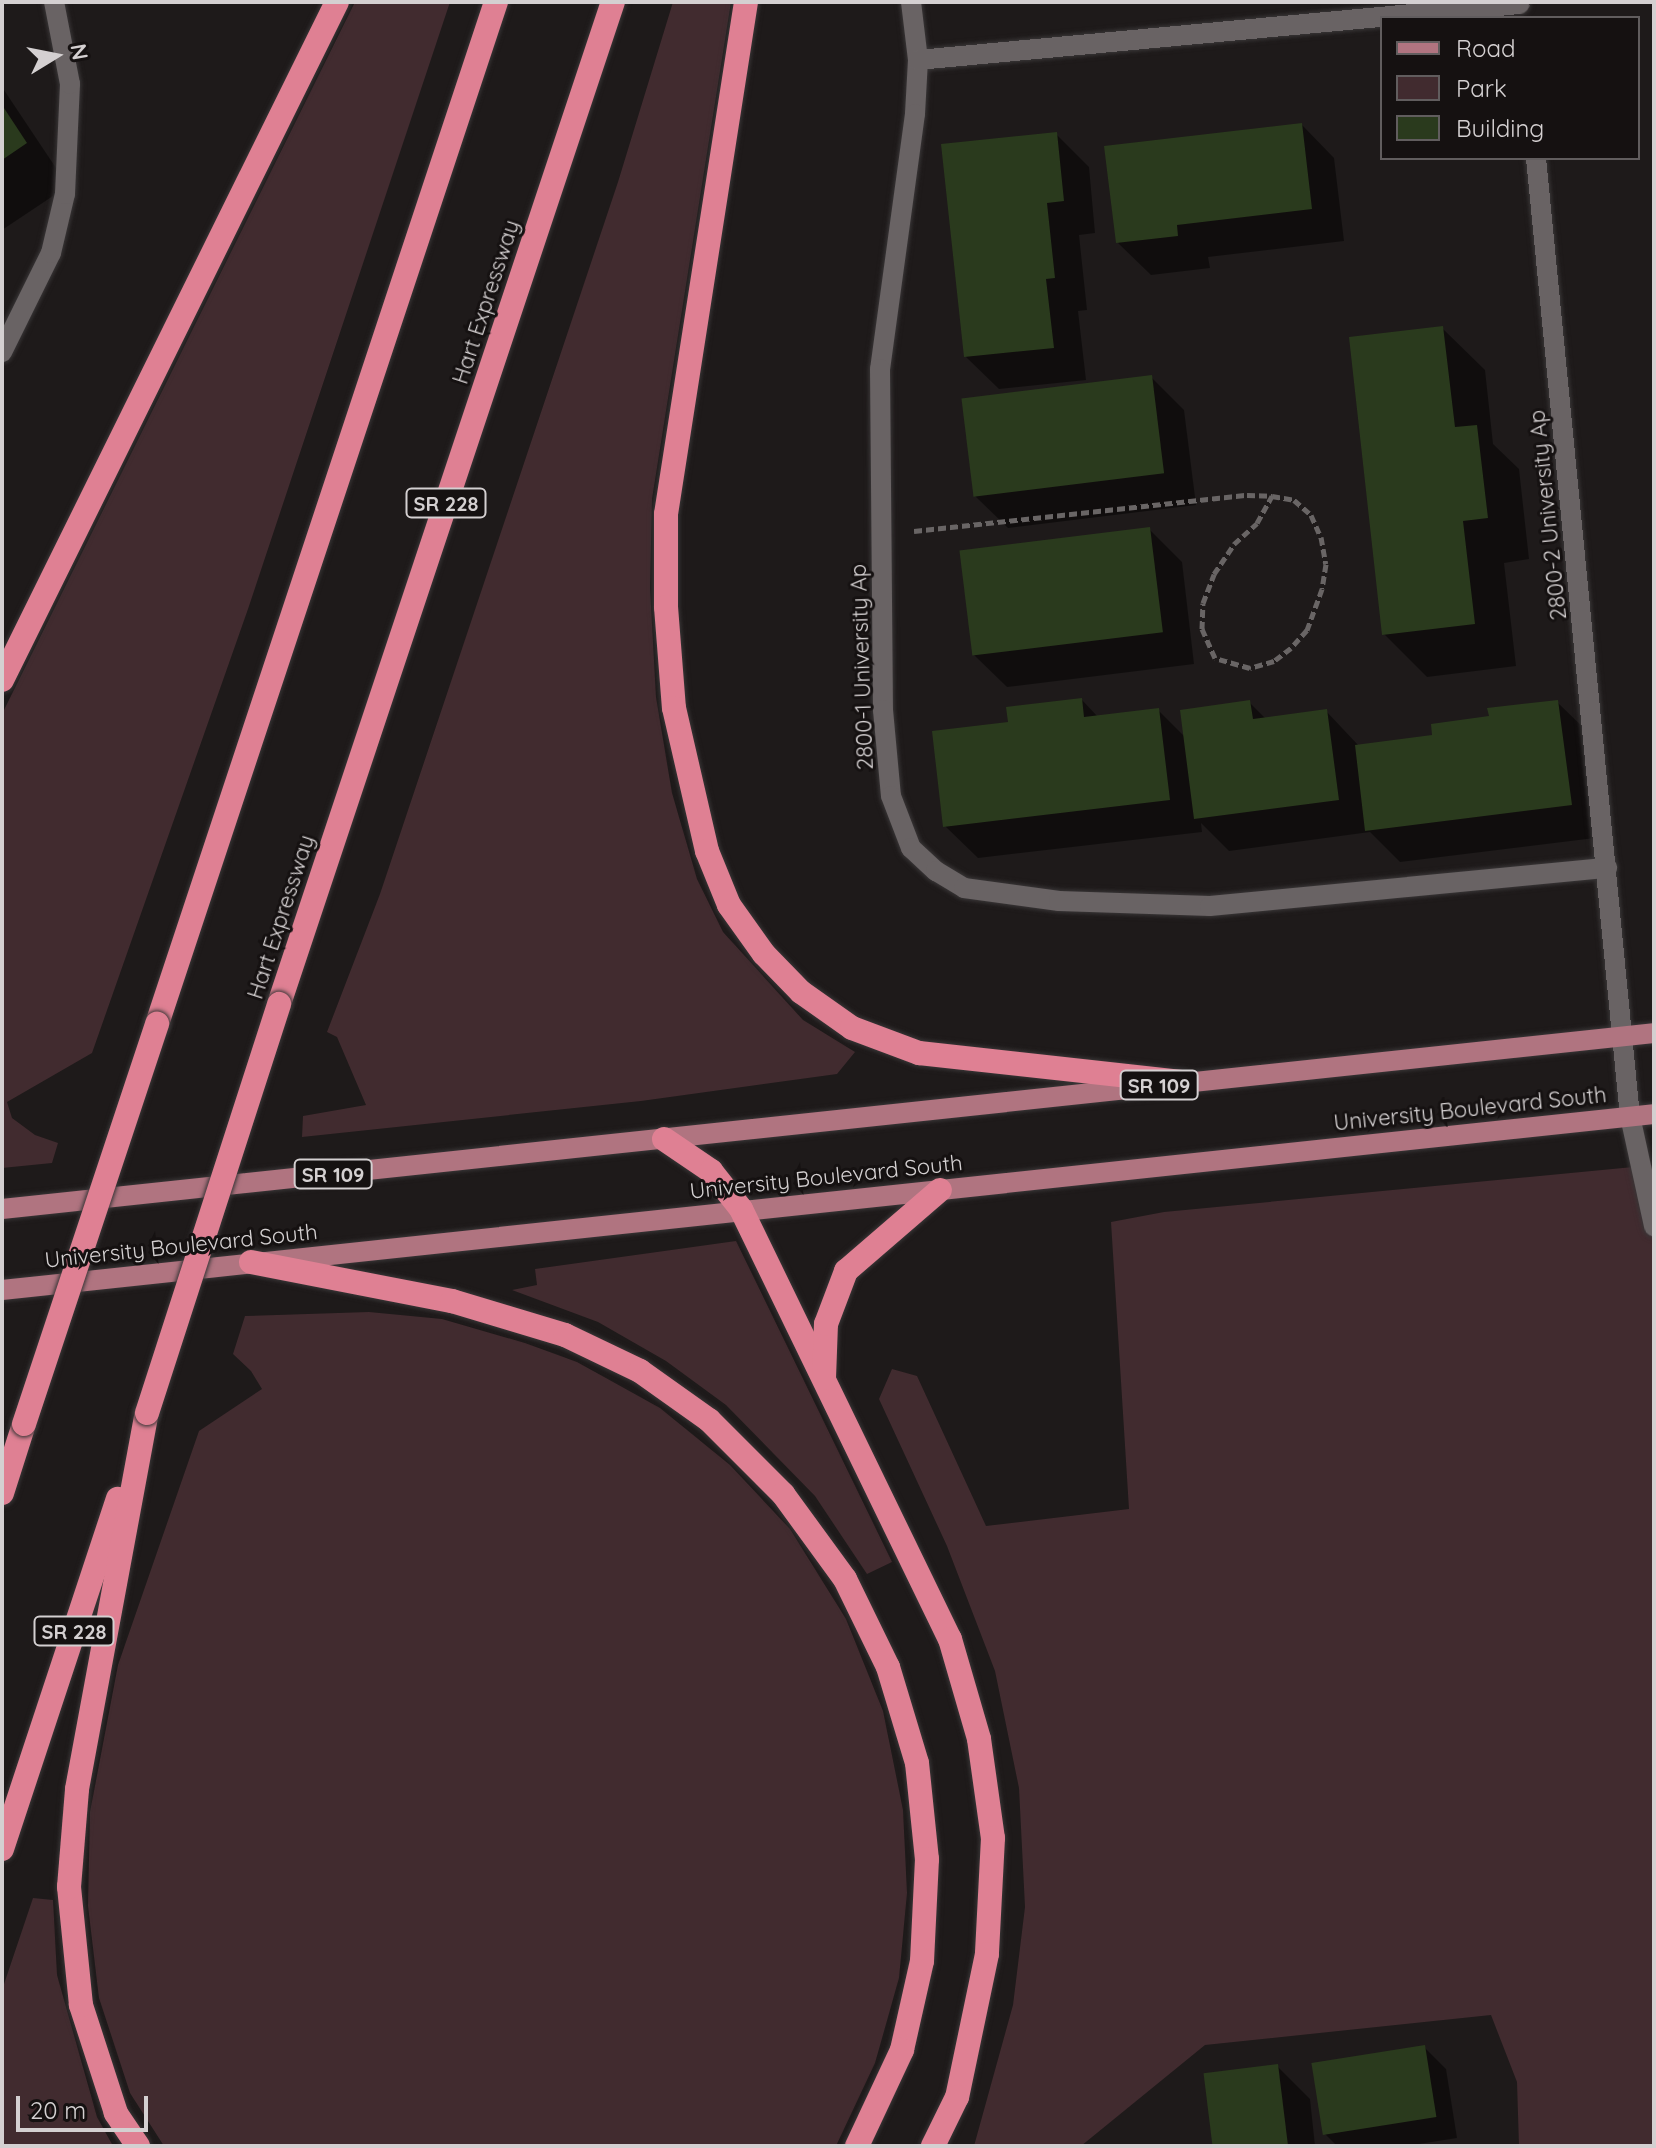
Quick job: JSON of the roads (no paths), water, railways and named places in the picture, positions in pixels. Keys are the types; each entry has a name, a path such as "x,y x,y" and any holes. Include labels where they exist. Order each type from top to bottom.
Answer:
{"highway":[{"path":"2,680 337,2"},
{"path":"2,1493 496,2"},
{"name":"Hart Expressway","path":"2,1849 279,1004 613,2"},
{"path":"746,2 666,514 666,607 674,708 707,851 729,905 764,954 801,992 852,1028 919,1053 1183,1082"},
{"path":"664,1139 711,1171 741,1209 950,1639 981,1753 993,1838 987,1954 957,2097 933,2146"},
{"path":"824,1380 826,1324 846,1271 940,1190"},
{"path":"251,1262 452,1301 565,1335 640,1371 709,1420 783,1494 845,1579 888,1667 917,1763 927,1859 922,1961 905,2036 857,2146"},
{"path":"138,2146 116,2113 81,2005 69,1887 77,1789 147,1413"}],"main road":[{"name":"SR 109","path":"2,1209 1654,1033"},
{"name":"University Boulevard South","path":"2,1290 1654,1114"}],"street":[{"path":"2,352 51,253 65,194 70,84 54,2"},
{"name":"2800-1 University Ap","path":"911,2 918,60 915,114 880,369 883,710 891,796 911,848 936,871 964,888 1059,901 1210,906 1607,868"},
{"path":"1427,16 1519,8"},
{"path":"918,60 1380,20"},
{"name":"2800-2 University Ap","path":"1536,160 1607,868"},
{"path":"1607,868 1630,1116 1654,1226"}]}
